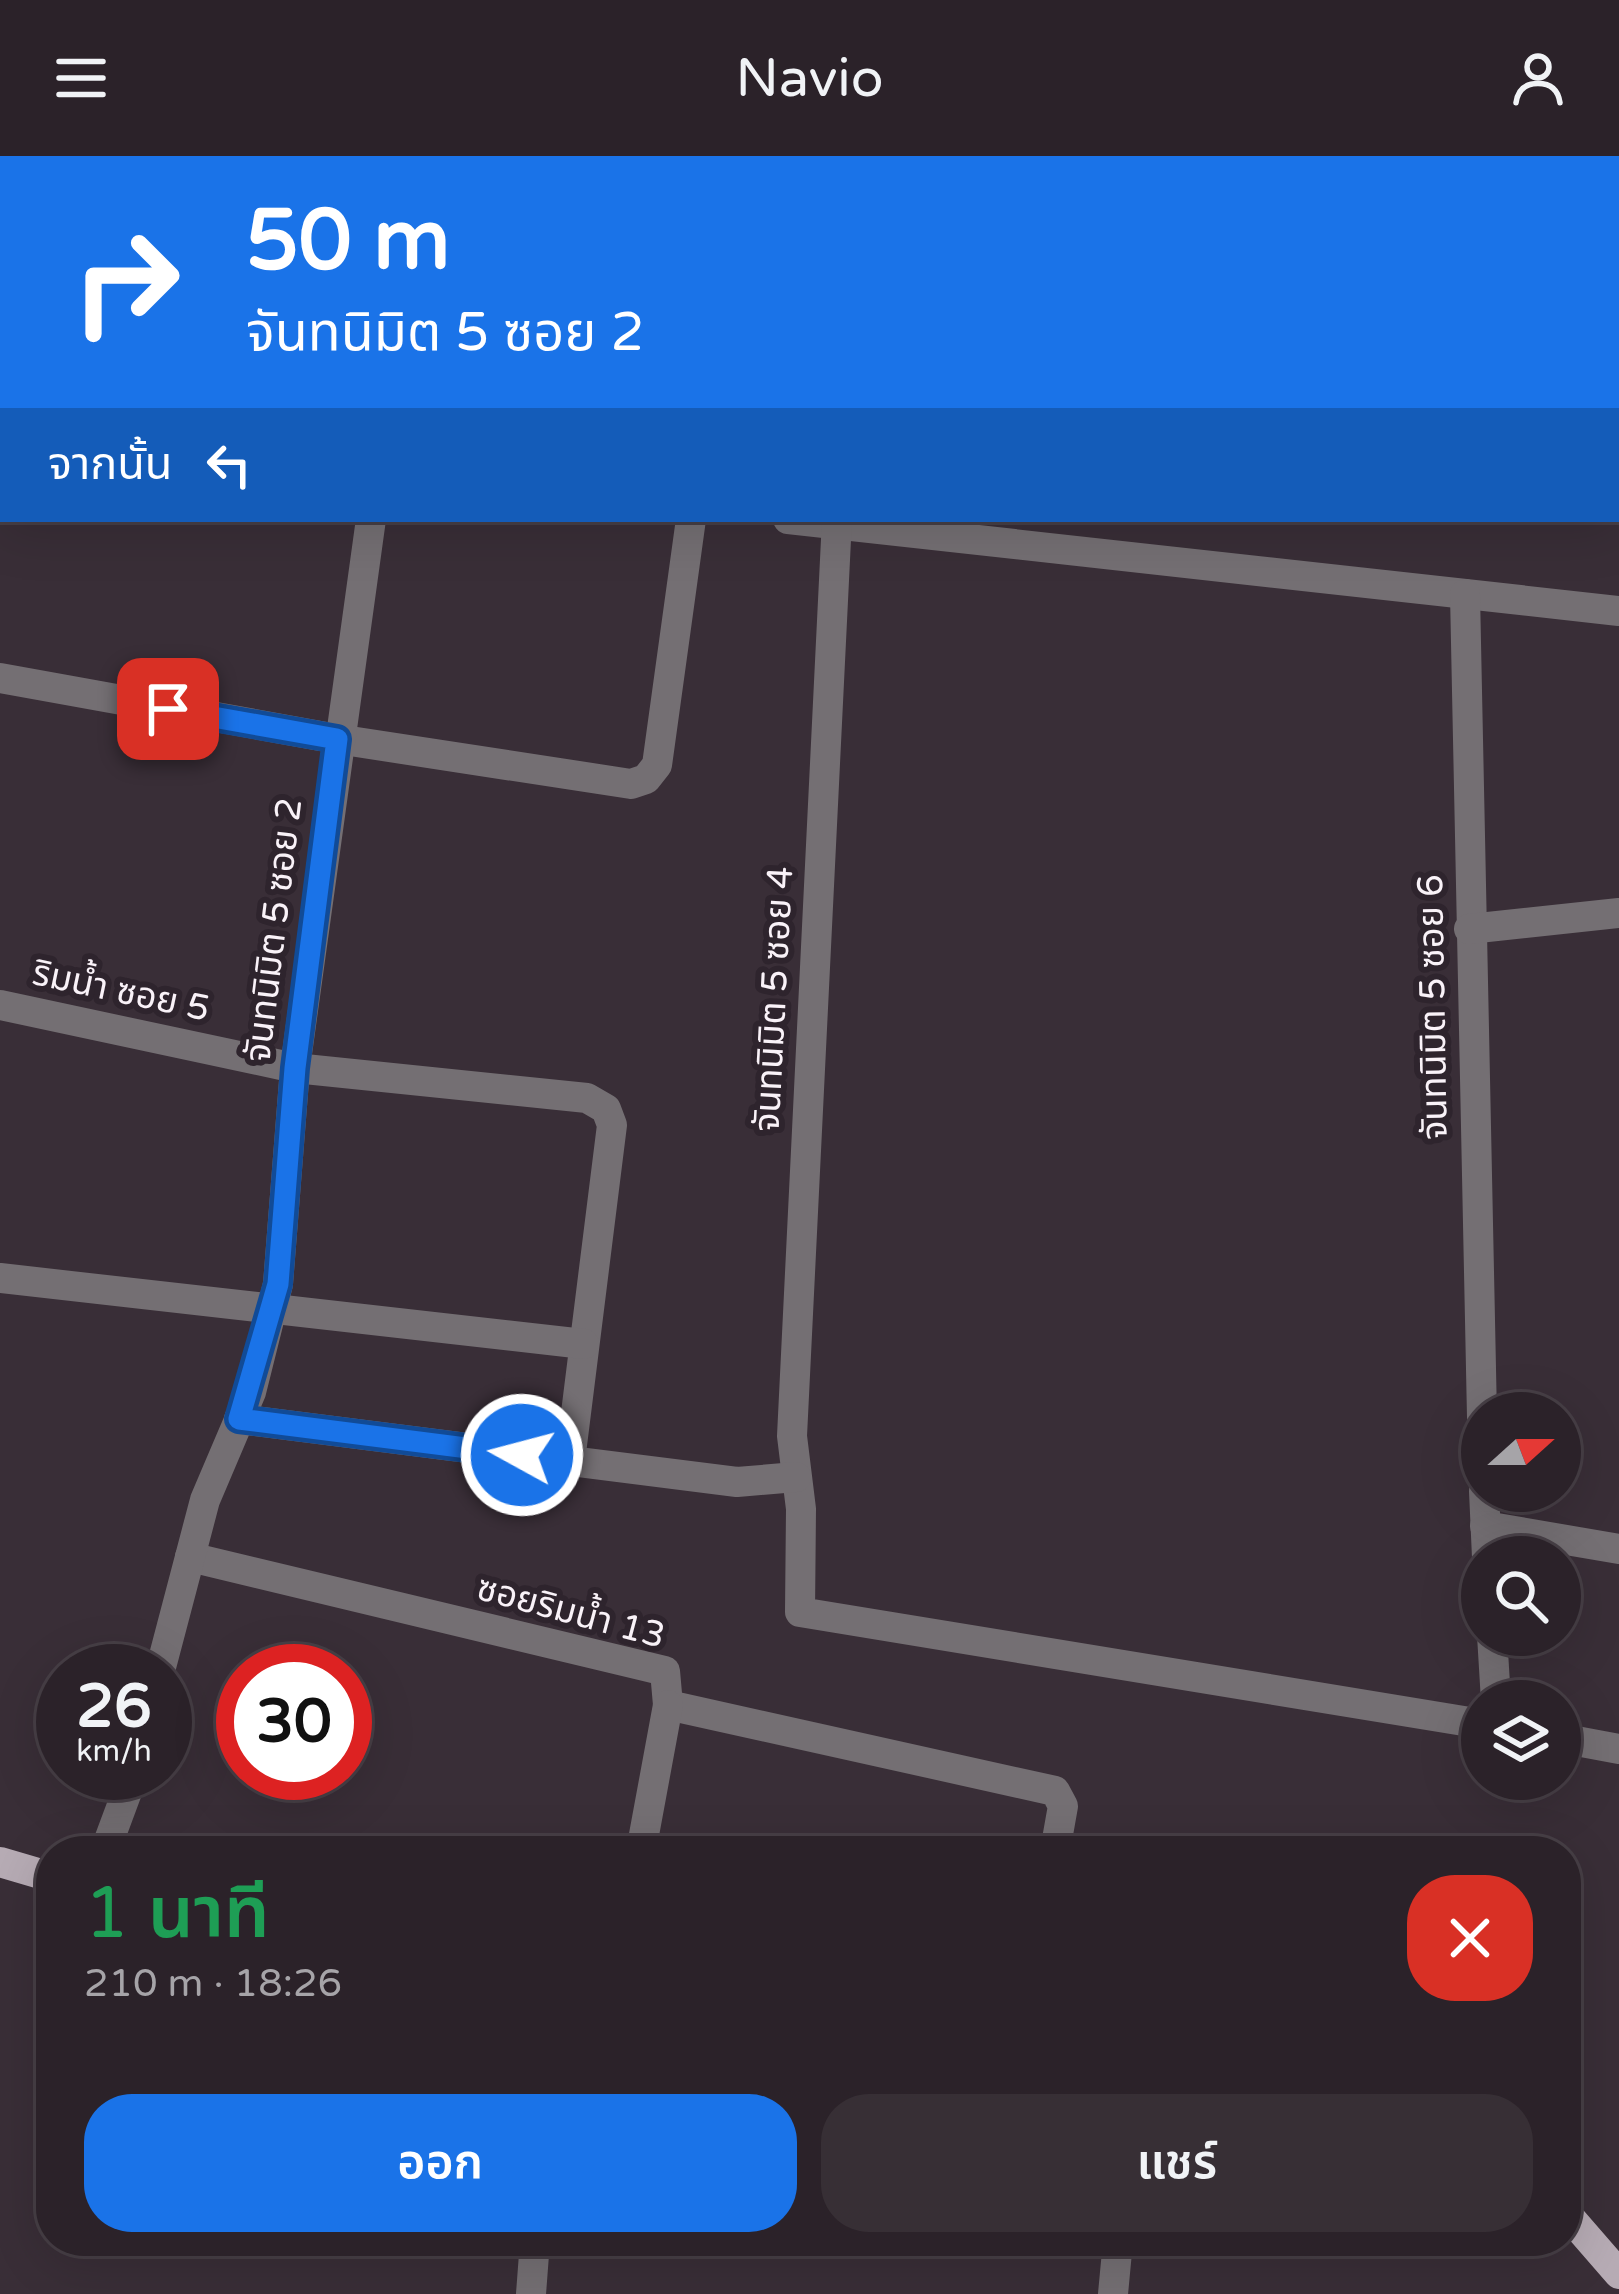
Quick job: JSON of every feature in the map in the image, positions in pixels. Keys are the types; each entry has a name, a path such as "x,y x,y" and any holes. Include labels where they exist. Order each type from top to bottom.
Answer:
{"main road":[{"path":"0,1862 36,1873"},
{"path":"1581,2230 1619,2274"}],"street":[{"name":"จันทนิมิต 5 ซอย 2","path":"167,1644 205,1500 239,1419 273,1305 295,1068 371,522"},
{"path":"0,678 337,739 631,784 646,779 657,765 691,522"},
{"path":"837,522 1619,611"},
{"name":"จันทนิมิต 5 ซอย 4","path":"837,522 792,1436 802,1616 1461,1721"},
{"name":"จันทนิมิต 5 ซอย 6","path":"1465,594 1481,1392"},
{"path":"1469,929 1619,914"},
{"name":"ริมน้ำ ซอย 5","path":"0,1005 295,1068 587,1099 606,1109 612,1125 584,1344"},
{"path":"0,1277 584,1344 570,1460"},
{"path":"239,1419 737,1482 796,1478"},
{"path":"1581,1547 1619,1549"},
{"name":"ซอยริมน้ำ 13","path":"190,1557 665,1671 668,1705 1055,1791 1063,1806 1058,1836"},
{"path":"644,1836 668,1705"},
{"path":"1581,1742 1619,1749"},
{"path":"111,1836 124,1800"},
{"path":"531,2294 534,2256"},
{"path":"1113,2294 1117,2256"}],"route":[{"path":"168,709 337,739 295,1068 278,1284 251,1391 239,1419 522,1455"}]}
